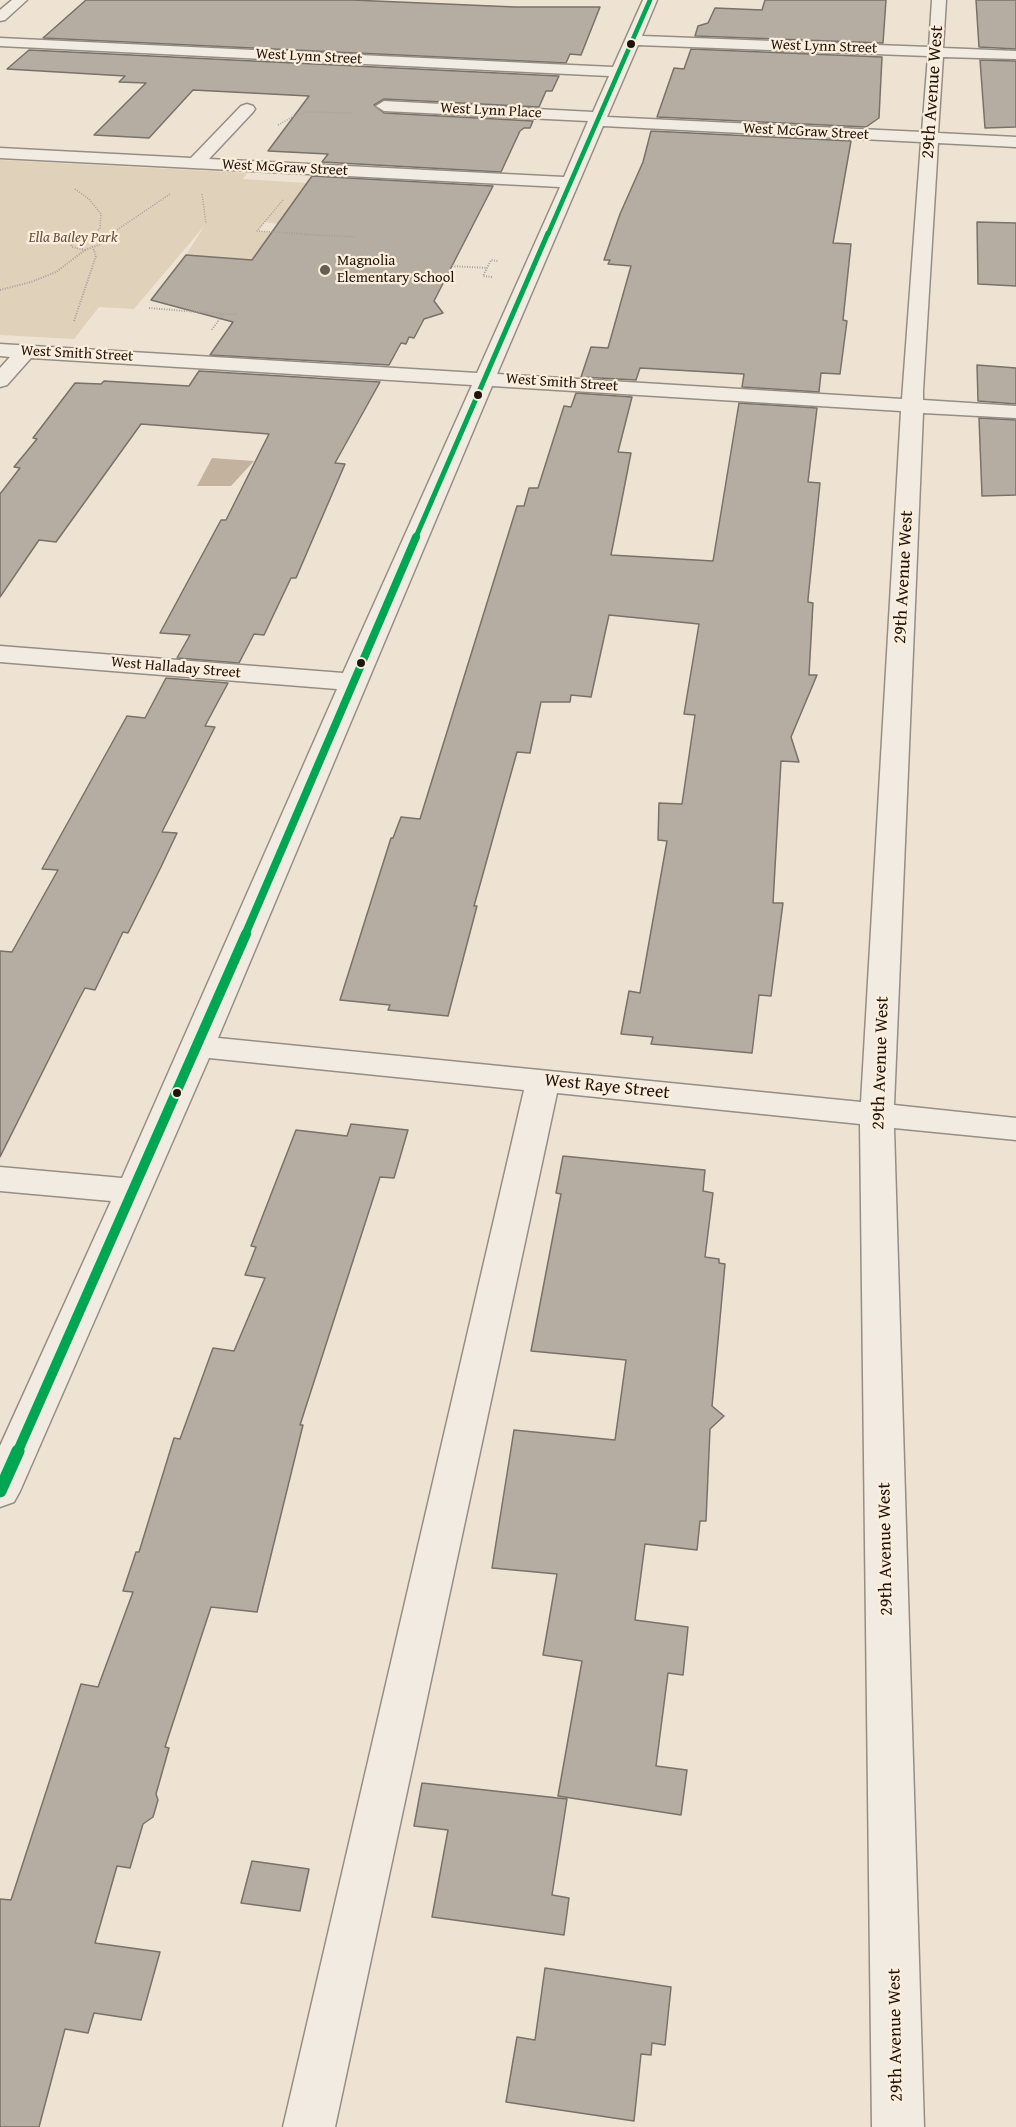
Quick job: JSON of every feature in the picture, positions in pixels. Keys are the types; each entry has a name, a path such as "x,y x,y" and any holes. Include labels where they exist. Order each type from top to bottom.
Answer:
{"street":[{"path":"0,17 20,0"},
{"path":"0,1491 198,1046 352,682 650,0"},
{"name":"29th Avenue West","path":"898,2127 878,1115 913,406 939,0"},
{"name":"West Lynn Street","path":"632,40 1016,56"},
{"name":"West Lynn Street","path":"0,42 618,72"},
{"name":"West Lynn Place","path":"384,106 598,119"},
{"path":"195,163 248,109"},
{"name":"West McGraw Street","path":"598,119 1016,142"},
{"name":"West McGraw Street","path":"0,153 570,183"},
{"name":"West Smith Street","path":"0,350 1016,412"},
{"path":"0,381 26,351"},
{"name":"West Halladay Street","path":"0,654 352,682"},
{"name":"West Raye Street","path":"198,1046 1016,1129"},
{"path":"309,2127 543,1081"},
{"path":"0,1179 132,1191"}],"path":[{"path":"280,125 294,116 308,112 358,113"},
{"path":"201,185 206,224"},
{"path":"70,186 89,199 100,214 100,228 94,236 70,243 72,247 85,250 93,249 101,244 102,240 170,195"},
{"path":"265,222 257,231 355,237"},
{"path":"94,236 102,240"},
{"path":"83,300 96,256 93,249"},
{"path":"0,290 56,273 85,250"},
{"path":"483,276 491,260"},
{"path":"452,266 488,268"},
{"path":"149,308 238,314"},
{"path":"211,331 223,314"}],"green space":[{"name":"Ella Bailey Park","path":"0,160 247,173 243,179 307,183 278,224 265,222 258,231 323,235 302,264 186,255 205,225 134,309 99,307 74,339 0,335"}],"shaded area":[{"path":"212,458 254,461 231,486 197,486"}],"building":[{"path":"86,0 352,0 515,7 600,7 581,55 570,54 566,63 43,38"},
{"path":"765,0 886,0 883,43 695,36 698,26 708,23 715,8 762,10"},
{"path":"976,0 1016,0 1016,49 979,47"},
{"path":"691,49 882,57 879,118 866,127 657,117 674,68 684,69"},
{"path":"29,50 559,76 552,91 546,91 539,107 384,99 374,105 384,113 533,121 530,128 520,131 501,172 322,162 328,154 268,151 309,96 193,90 149,138 94,135 146,83 119,82 125,76 7,69"},
{"path":"980,60 1016,61 1016,127 985,128"},
{"path":"651,131 851,141 833,243 851,244 843,320 847,321 840,374 821,373 819,392 742,387 744,374 640,368 636,380 581,377 591,347 608,348 631,266 608,264 610,260 604,260 620,214 643,162"},
{"name":"Magnolia Elementary School","path":"312,176 493,186 434,301 443,313 424,319 414,338 409,337 406,344 401,343 389,365 210,355 233,322 151,300 186,255 252,260"},
{"path":"977,222 1016,223 1016,286 978,284"},
{"path":"977,365 1016,368 1016,404 978,401"},
{"path":"199,371 380,382 335,463 345,464 296,578 291,578 264,635 254,634 239,663 177,658 190,635 160,633 221,520 226,520 269,434 141,424 56,542 39,540 0,597 0,494 20,468 14,467 37,439 33,438 75,383 101,384 104,381 189,386"},
{"path":"576,393 632,397 618,452 631,453 611,555 713,561 739,403 817,408 808,482 820,483 808,602 813,603 809,675 817,675 791,737 799,762 781,761 773,903 783,903 771,996 759,995 752,1053 651,1044 653,1037 621,1034 629,991 640,993 667,841 658,840 659,803 682,804 695,715 684,714 699,624 609,615 591,697 571,695 570,702 541,702 530,753 517,752 474,906 477,906 448,1016 388,1010 390,1005 340,1000 391,838 393,838 401,817 420,819 517,506 524,506 529,488 538,488 564,406 571,407"},
{"path":"979,418 1016,420 1016,495 982,496"},
{"path":"166,678 228,683 205,726 215,727 162,832 177,833 128,933 123,932 95,990 85,988 0,1157 0,951 12,952 58,870 42,869 127,716 145,718"},
{"path":"351,1124 408,1130 394,1178 380,1177 300,1425 303,1425 257,1612 211,1607 165,1747 169,1748 156,1794 158,1800 153,1817 143,1824 130,1868 117,1866 95,1943 160,1952 141,2020 94,2013 88,2033 65,2029 39,2127 0,2127 0,1899 11,1900 81,1684 98,1687 133,1592 123,1591 136,1552 139,1552 174,1438 180,1439 213,1348 234,1351 265,1278 245,1275 256,1247 251,1246 296,1130 347,1136"},
{"path":"563,1156 705,1170 703,1191 713,1193 705,1257 719,1259 719,1263 725,1264 712,1406 724,1416 710,1429 706,1521 700,1521 697,1550 645,1544 635,1620 688,1627 683,1675 668,1673 656,1766 687,1770 681,1815 558,1796 582,1661 543,1655 557,1574 492,1568 514,1430 615,1440 626,1360 531,1351 561,1194 556,1193"},
{"path":"422,1783 567,1799 552,1895 569,1898 564,1935 432,1917 448,1830 414,1826"},
{"path":"252,1861 309,1869 300,1911 241,1903"},
{"path":"545,1968 671,1987 665,2045 652,2043 651,2055 641,2054 634,2121 506,2102 517,2037 535,2040"}],"transit line":[{"path":"0,1491 198,1046 365,653 650,0"}],"place":[{"name":"Magnolia Elementary School","path":"325,270"}]}
